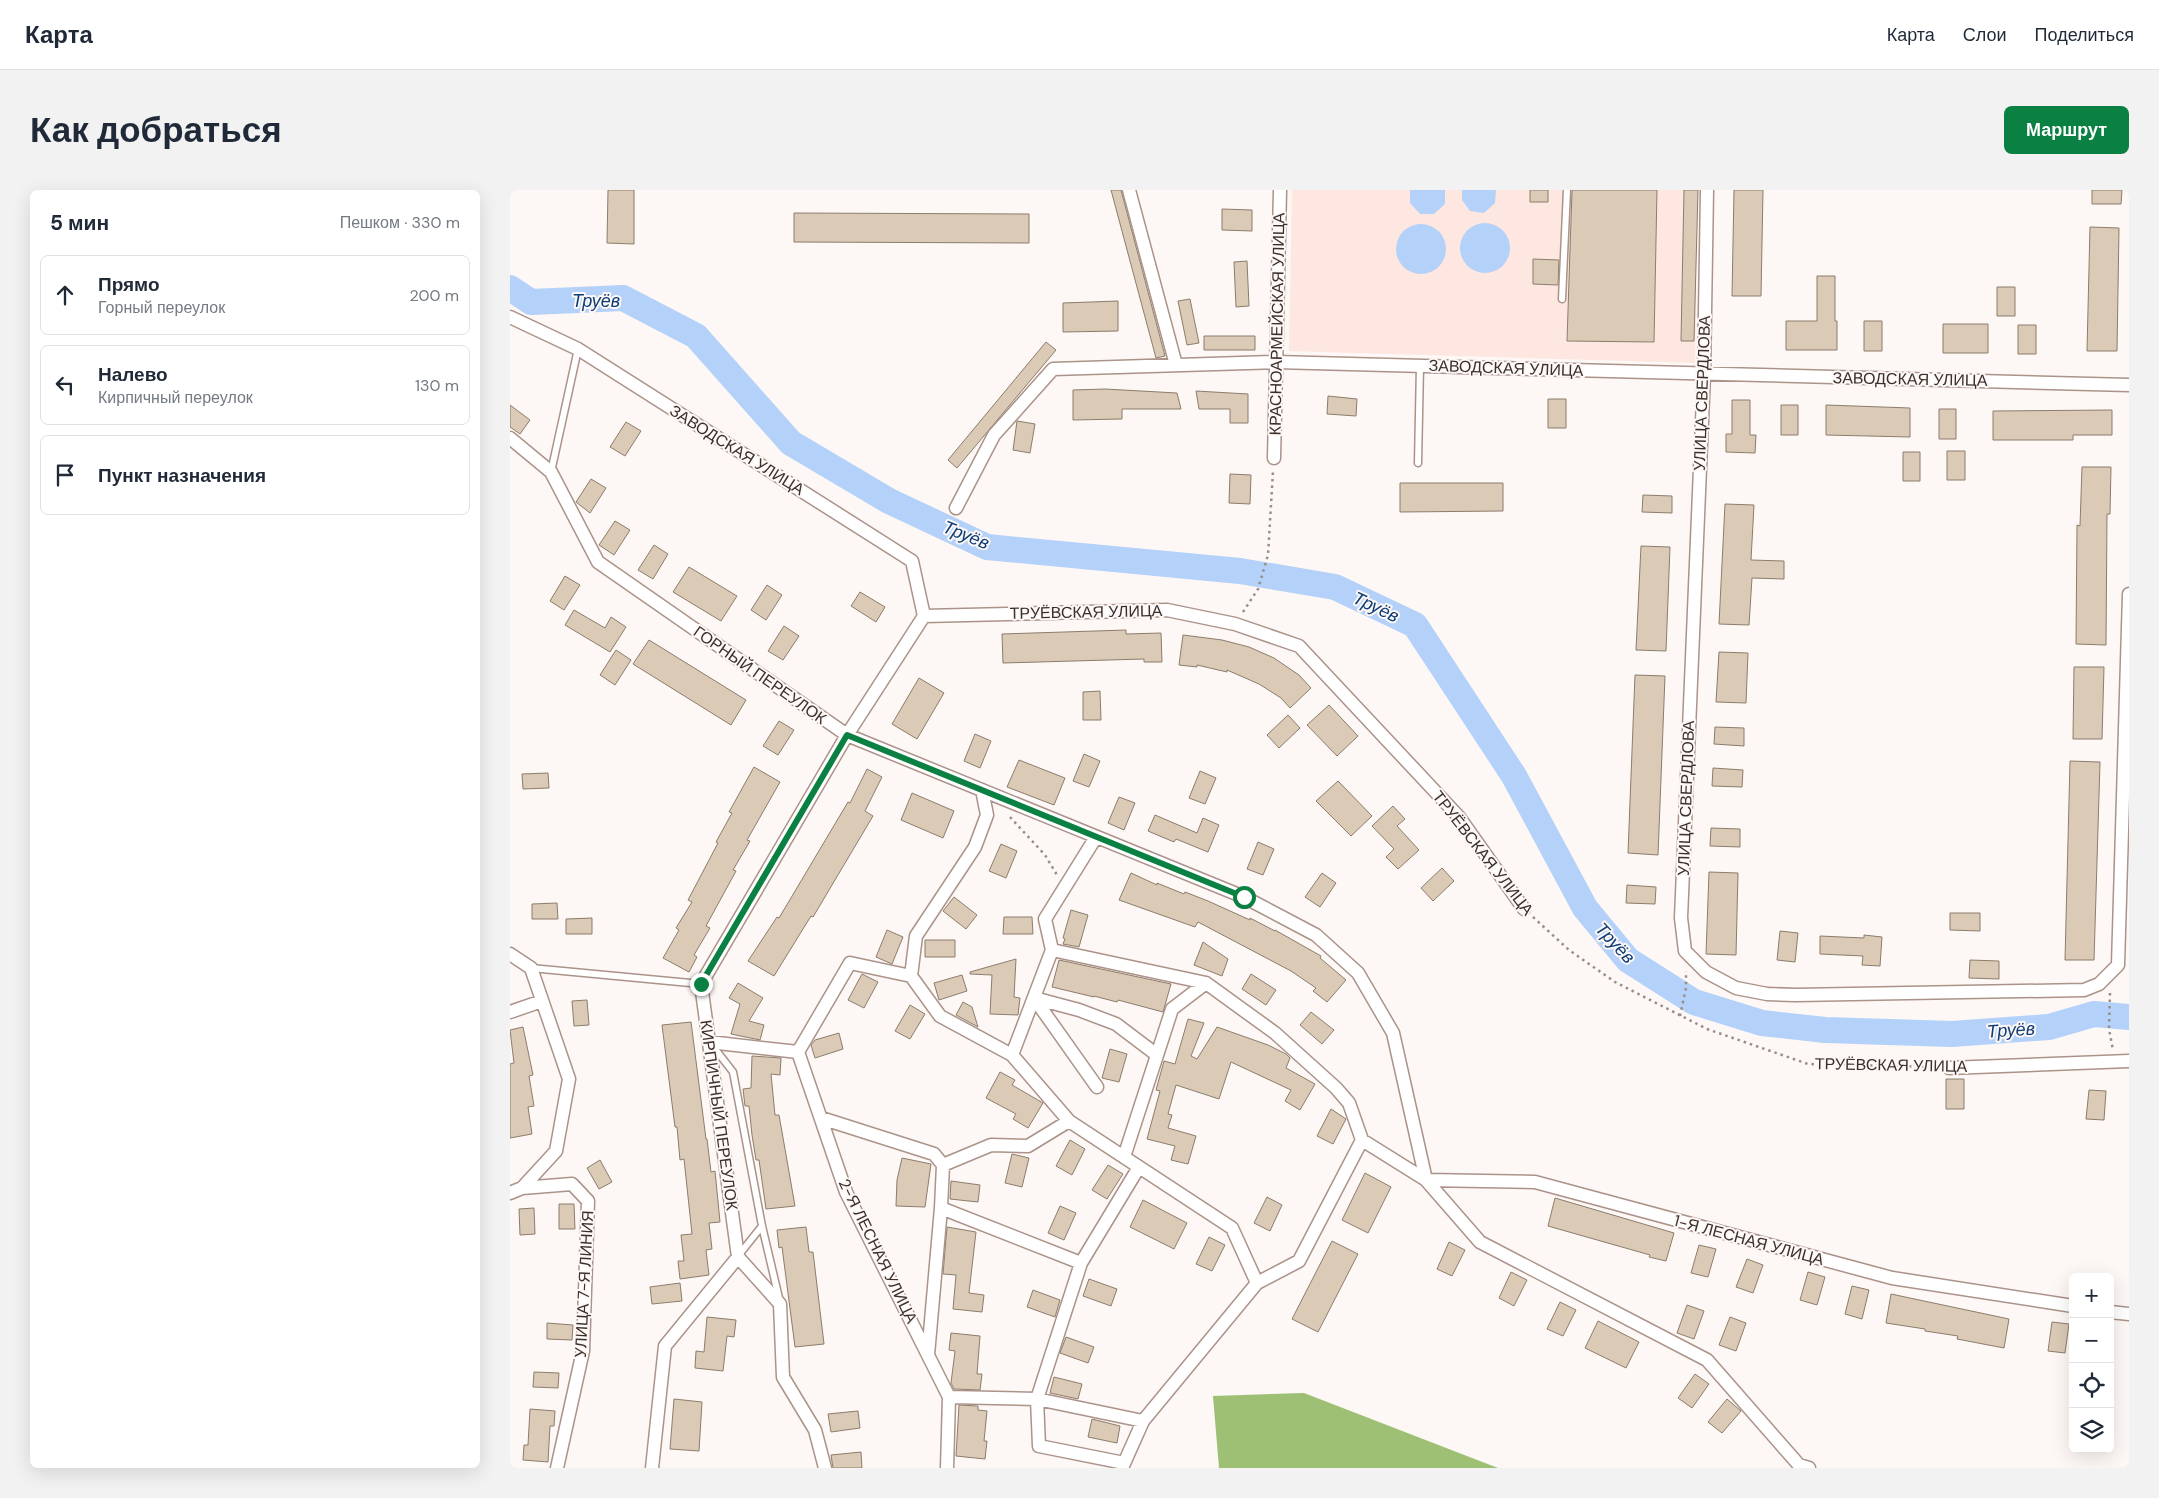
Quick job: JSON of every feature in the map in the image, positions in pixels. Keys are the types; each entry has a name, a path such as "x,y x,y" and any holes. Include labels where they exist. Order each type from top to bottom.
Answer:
{"street":[{"path":"1129,190 1176,365"},
{"name":"КРАСНОАРМЕЙСКАЯ УЛИЦА","path":"1274,458 1280,190"},
{"name":"УЛИЦА СВЕРДЛОВА","path":"1707,190 1704,374 1681,918 1685,951 1706,972 1736,988 1767,994 1796,996 2084,990 2099,984 2118,965 2129,594"},
{"name":"ЗАВОДСКАЯ УЛИЦА","path":"510,317 578,349 912,561 924,616"},
{"name":"ЗАВОДСКАЯ УЛИЦА","path":"956,508 994,435 1053,369 1276,362 2129,385"},
{"name":"ГОРНЫЙ ПЕРЕУЛОК","path":"510,438 551,472 598,562 847,735 1244,897 1316,935 1358,973 1393,1034 1426,1180"},
{"name":"ТРУЁВСКАЯ УЛИЦА","path":"924,616 1167,610 1235,624 1299,646 1459,817 1524,909"},
{"path":"701,984 847,735 924,616"},
{"path":"910,976 916,936 975,847 987,816 982,790"},
{"path":"1012,1055 1052,950 1045,920 1096,837"},
{"path":"1052,950 1206,983 1275,1033 1336,1088 1349,1103 1362,1140 1426,1180 1480,1242 1707,1360 1799,1465 1809,1468"},
{"path":"510,954 531,968"},
{"path":"709,1042 798,1052 850,963 910,976 940,1016 1012,1055 1069,1121 1232,1228 1257,1283"},
{"name":"УЛИЦА 7-Я ЛИНИЯ","path":"516,1191 556,1151 569,1079 531,968"},
{"path":"1124,1157 1172,1009 1206,983"},
{"name":"КИРПИЧНЫЙ ПЕРЕУЛОК","path":"701,984 738,1257"},
{"path":"1034,998 1079,1010 1116,1024 1157,1055"},
{"path":"1034,998 1097,1087"},
{"path":"510,1012 542,1001"},
{"name":"2-Я ЛЕСНАЯ УЛИЦА","path":"798,1052 846,1192 949,1397 947,1468"},
{"name":"ТРУЁВСКАЯ УЛИЦА","path":"1949,1068 2129,1061"},
{"path":"821,1118 934,1154 943,1166 991,1145 1028,1146 1069,1121"},
{"path":"1139,1167 1081,1263 1037,1399 1039,1446 1123,1466 1143,1421 1257,1283 1299,1260 1362,1140"},
{"name":"2-Я ЛЕСНАЯ УЛИЦА","path":"928,1355 943,1166"},
{"name":"1-Я ЛЕСНАЯ УЛИЦА","path":"1426,1180 1534,1182 1892,1278 2069,1305"},
{"name":"УЛИЦА 7-Я ЛИНИЯ","path":"516,1191 572,1184 588,1201 583,1351 557,1468"},
{"path":"941,1208 1081,1263"},
{"path":"652,1468 665,1346 738,1257 780,1304 783,1377 816,1430 825,1468"},
{"path":"2114,1312 2129,1314"},
{"path":"949,1397 1037,1399 1143,1421"}],"lane":[{"path":"1562,299 1567,190"},
{"path":"551,472 578,349"},
{"path":"1418,463 1420,366"},
{"path":"531,968 701,984"},
{"path":"709,1042 733,1072 762,1226 780,1304"},
{"path":"738,1257 762,1226"}],"path":[{"path":"1235,624 1258,590 1268,555 1274,458"},
{"path":"1009,816 1045,855 1058,877 1062,891"},
{"name":"ТРУЁВСКАЯ УЛИЦА","path":"1524,909 1570,950 1615,982 1707,1029 1808,1064 1949,1068"},
{"path":"1680,1016 1686,988"},
{"path":"2109,998 2114,1061"}],"shaded area":[{"path":"1292,190 1697,190 1695,363 1289,351"}],"green space":[{"path":"1304,1393 1498,1468 1219,1468 1213,1396"}],"water":[{"path":"1410,190 1445,190 1445,204 1434,214 1420,214 1410,203"},
{"path":"1462,190 1496,190 1495,203 1484,213 1470,211 1462,200"},
{"path":"1480,223 1490,223 1503,230 1510,243 1510,253 1503,266 1490,273 1480,273 1471,269 1464,262 1460,253 1460,243 1464,234 1471,227"},
{"path":"1416,224 1426,224 1439,231 1446,244 1446,254 1439,267 1426,274 1416,274 1407,270 1400,263 1396,254 1396,244 1400,235 1407,228"}],"building":[{"path":"608,190 634,190 634,244 607,243"},
{"path":"1111,190 1121,190 1165,356 1156,358"},
{"path":"1530,190 1548,190 1548,202 1530,202"},
{"path":"1572,190 1657,190 1654,342 1567,341"},
{"path":"1684,190 1698,190 1694,341 1681,341"},
{"path":"1734,190 1763,190 1761,296 1732,296"},
{"path":"2092,190 2122,190 2121,204 2092,204"},
{"path":"1222,209 1252,210 1252,231 1222,230"},
{"path":"794,213 1029,214 1029,243 794,242"},
{"path":"2090,227 2119,228 2117,351 2087,351"},
{"path":"1533,259 1559,260 1558,285 1533,284"},
{"path":"1247,261 1249,306 1236,307 1234,262"},
{"path":"1817,276 1835,276 1837,350 1786,350 1786,321 1817,321"},
{"path":"1997,287 2015,287 2015,316 1997,316"},
{"path":"1190,299 1199,343 1187,345 1178,301"},
{"path":"1118,301 1118,331 1063,332 1063,303"},
{"path":"1864,321 1882,321 1882,351 1864,351"},
{"path":"1943,324 1988,324 1988,353 1943,353"},
{"path":"2018,325 2036,325 2036,354 2018,354"},
{"path":"1204,336 1255,336 1255,350 1204,350"},
{"path":"1046,342 1056,350 957,468 948,460"},
{"path":"1105,389 1177,393 1181,409 1122,409 1122,419 1073,420 1073,390"},
{"path":"1196,391 1248,394 1248,423 1230,423 1230,409 1199,409"},
{"path":"1328,396 1357,399 1356,416 1327,414"},
{"path":"1548,399 1566,399 1566,428 1548,428"},
{"path":"1732,400 1750,400 1750,435 1756,435 1755,453 1726,452 1726,434 1732,434"},
{"path":"510,405 530,420 520,434 510,427"},
{"path":"1781,405 1798,405 1798,435 1781,435"},
{"path":"1826,405 1910,408 1910,437 1826,435"},
{"path":"1939,409 1956,409 1956,439 1939,439"},
{"path":"2112,410 2112,435 2073,435 2073,440 1993,440 1993,411"},
{"path":"1017,421 1035,424 1030,453 1013,450"},
{"path":"626,422 641,431 625,456 610,447"},
{"path":"1947,451 1965,451 1965,480 1947,480"},
{"path":"1903,452 1920,452 1920,481 1903,481"},
{"path":"2082,467 2111,467 2110,514 2107,514 2106,645 2076,644 2077,525 2080,526"},
{"path":"1230,474 1251,475 1250,504 1229,503"},
{"path":"591,479 606,488 590,513 576,502"},
{"path":"1400,483 1503,483 1503,511 1400,512"},
{"path":"1643,495 1672,496 1672,513 1642,512"},
{"path":"1725,504 1754,505 1751,560 1784,561 1784,579 1752,578 1749,625 1719,624"},
{"path":"615,521 630,530 614,555 599,545"},
{"path":"654,545 668,554 653,579 638,570"},
{"path":"1641,546 1670,547 1666,651 1636,650"},
{"path":"689,567 737,596 721,621 673,592"},
{"path":"565,576 580,585 564,610 550,601"},
{"path":"767,585 782,595 766,620 751,610"},
{"path":"860,592 885,607 876,622 851,606"},
{"path":"574,610 605,628 611,617 626,627 610,652 565,625"},
{"path":"784,626 799,636 783,660 768,651"},
{"path":"1126,630 1126,634 1161,633 1162,662 1144,662 1144,659 1003,663 1002,634"},
{"path":"1183,635 1222,640 1249,647 1274,658 1299,675 1311,688 1290,708 1281,698 1259,684 1227,670 1227,672 1197,665 1197,667 1179,665"},
{"path":"649,640 746,700 731,725 633,664"},
{"path":"616,650 631,660 615,685 600,675"},
{"path":"1719,652 1748,653 1746,703 1716,702"},
{"path":"2074,667 2104,667 2102,739 2073,739"},
{"path":"1635,675 1665,676 1658,855 1628,853"},
{"path":"919,678 944,693 917,739 892,724"},
{"path":"1100,691 1101,720 1083,720 1083,692"},
{"path":"1329,705 1358,736 1337,756 1307,725"},
{"path":"1288,715 1300,728 1279,748 1267,735"},
{"path":"779,721 794,730 778,755 763,746"},
{"path":"1715,727 1744,728 1744,746 1714,744"},
{"path":"975,734 991,741 980,768 964,761"},
{"path":"1084,754 1100,761 1089,787 1073,781"},
{"path":"1019,760 1065,778 1054,805 1007,787"},
{"path":"2070,761 2100,762 2094,960 2065,960"},
{"path":"754,767 780,782 747,840 750,841 733,870 736,871 706,926 710,928 694,955 697,957 689,972 663,958 679,930 676,928 692,902 688,900 732,813 729,812"},
{"path":"1713,768 1743,770 1742,787 1712,786"},
{"path":"867,769 882,777 865,811 873,816 813,917 811,916 774,976 748,961 777,917 779,918 848,802 850,803"},
{"path":"1200,771 1216,778 1205,804 1189,798"},
{"path":"548,773 549,788 523,789 522,774"},
{"path":"1338,781 1372,816 1351,836 1316,801"},
{"path":"912,793 954,811 943,838 901,820"},
{"path":"1119,797 1135,803 1124,830 1108,823"},
{"path":"1393,806 1405,819 1397,826 1419,850 1398,869 1386,857 1394,849 1372,826"},
{"path":"1155,815 1197,833 1203,818 1219,825 1208,852 1176,839 1174,842 1148,831"},
{"path":"1711,828 1740,829 1740,847 1710,846"},
{"path":"1258,842 1274,849 1263,875 1247,869"},
{"path":"1001,844 1017,851 1006,878 989,871"},
{"path":"1442,868 1454,881 1433,901 1421,888"},
{"path":"1709,872 1738,873 1736,955 1706,954"},
{"path":"1131,873 1157,885 1157,883 1208,901 1275,930 1321,956 1320,958 1346,980 1327,1002 1313,991 1316,988 1291,971 1198,922 1195,927 1119,900"},
{"path":"1322,873 1336,883 1320,907 1305,897"},
{"path":"1627,885 1656,887 1655,904 1626,903"},
{"path":"954,897 977,915 966,929 943,911"},
{"path":"557,903 558,919 532,919 532,904"},
{"path":"1071,910 1088,915 1079,947 1063,944"},
{"path":"1950,913 1980,913 1980,931 1950,930"},
{"path":"1004,917 1032,917 1033,934 1003,934"},
{"path":"592,918 592,934 566,934 566,919"},
{"path":"887,930 903,937 892,964 876,957"},
{"path":"1780,931 1798,933 1795,962 1777,960"},
{"path":"1864,935 1882,937 1880,966 1862,965 1863,956 1820,954 1820,936 1864,938"},
{"path":"925,940 955,940 955,957 925,957"},
{"path":"1203,942 1228,959 1222,976 1194,965"},
{"path":"1016,959 1014,997 1020,998 1018,1015 990,1014 992,975 970,974 970,972"},
{"path":"1059,960 1171,984 1163,1012 1118,1000 1117,1002 1052,987"},
{"path":"1970,960 1999,961 1999,979 1969,978"},
{"path":"862,974 878,982 864,1008 848,1000"},
{"path":"1251,974 1276,990 1266,1005 1242,989"},
{"path":"962,975 967,991 939,1000 934,983"},
{"path":"738,983 763,998 749,1021 764,1025 760,1040 731,1034 740,1004 729,998"},
{"path":"587,1000 589,1025 574,1026 572,1001"},
{"path":"963,1002 972,1007 978,1027 956,1015"},
{"path":"910,1005 925,1014 910,1039 895,1031"},
{"path":"1311,1012 1334,1030 1322,1044 1300,1025"},
{"path":"1188,1019 1204,1023 1191,1056 1197,1059 1217,1027 1268,1045 1286,1054 1290,1058 1286,1068 1315,1084 1300,1110 1285,1101 1291,1090 1231,1062 1219,1099 1176,1085 1168,1114 1172,1115 1168,1128 1196,1136 1188,1164 1171,1160 1175,1146 1147,1139 1160,1091 1156,1090 1164,1061 1175,1064"},
{"path":"691,1022 711,1172 715,1171 720,1222 709,1223 712,1249 706,1250 709,1275 680,1279 678,1261 684,1261 681,1235 692,1234 684,1159 680,1160 662,1025"},
{"path":"523,1027 533,1075 529,1076 534,1106 528,1107 532,1134 510,1138 510,1064 514,1063 510,1030"},
{"path":"839,1033 843,1049 815,1058 811,1045 815,1040"},
{"path":"1110,1049 1127,1054 1119,1082 1102,1078"},
{"path":"752,1056 781,1058 780,1075 771,1074 775,1115 779,1115 795,1206 766,1209 759,1160 756,1160 749,1106 745,1106 743,1089 751,1088"},
{"path":"1000,1072 1015,1080 1012,1085 1043,1103 1028,1128 1013,1119 1016,1114 986,1098"},
{"path":"1946,1079 1964,1079 1964,1109 1946,1109"},
{"path":"2089,1090 2106,1091 2104,1120 2086,1119"},
{"path":"1331,1109 1346,1119 1333,1144 1317,1136"},
{"path":"1070,1140 1085,1149 1072,1175 1056,1166"},
{"path":"1012,1154 1029,1158 1022,1187 1005,1183"},
{"path":"902,1158 931,1164 925,1207 896,1206 897,1180"},
{"path":"600,1160 612,1182 599,1189 587,1168"},
{"path":"1108,1165 1123,1174 1107,1199 1092,1190"},
{"path":"1365,1173 1391,1187 1368,1233 1342,1220"},
{"path":"951,1181 980,1185 978,1202 950,1199"},
{"path":"1267,1197 1282,1205 1270,1231 1254,1223"},
{"path":"1555,1198 1674,1233 1666,1261 1548,1226"},
{"path":"1143,1200 1187,1223 1174,1249 1130,1227"},
{"path":"559,1204 574,1204 575,1229 559,1229"},
{"path":"1060,1206 1076,1213 1064,1240 1048,1233"},
{"path":"534,1208 535,1234 520,1235 519,1209"},
{"path":"806,1227 809,1252 813,1252 824,1344 795,1347 782,1247 779,1248 777,1230"},
{"path":"947,1227 976,1232 969,1293 984,1295 982,1312 953,1309 956,1275 943,1274"},
{"path":"1209,1237 1225,1245 1212,1271 1196,1264"},
{"path":"1332,1241 1358,1254 1318,1332 1292,1319"},
{"path":"1449,1242 1465,1250 1452,1276 1437,1269"},
{"path":"1699,1245 1716,1249 1708,1277 1691,1273"},
{"path":"1747,1259 1763,1265 1753,1293 1736,1287"},
{"path":"1511,1272 1527,1280 1514,1306 1499,1298"},
{"path":"1808,1272 1825,1277 1817,1305 1800,1300"},
{"path":"1089,1279 1117,1289 1111,1306 1083,1296"},
{"path":"680,1283 682,1301 652,1304 650,1287"},
{"path":"1852,1286 1869,1290 1862,1319 1845,1314"},
{"path":"1033,1290 1060,1300 1055,1317 1027,1307"},
{"path":"1891,1294 2009,1319 2004,1348 1957,1339 1958,1336 1925,1331 1925,1329 1886,1323"},
{"path":"1560,1302 1576,1310 1563,1336 1547,1329"},
{"path":"1687,1305 1704,1311 1694,1339 1677,1333"},
{"path":"707,1317 736,1320 734,1337 727,1336 723,1371 695,1368 696,1351 704,1352"},
{"path":"1730,1317 1746,1323 1736,1351 1719,1345"},
{"path":"1598,1321 1639,1342 1626,1368 1585,1348"},
{"path":"2052,1322 2069,1324 2065,1353 2048,1351"},
{"path":"547,1323 573,1325 572,1340 547,1339"},
{"path":"951,1333 980,1336 977,1374 982,1374 980,1390 954,1389 951,1383 955,1351 949,1350"},
{"path":"1066,1337 1094,1347 1088,1363 1060,1353"},
{"path":"534,1372 559,1373 558,1388 533,1387"},
{"path":"1695,1374 1709,1384 1692,1408 1678,1398"},
{"path":"1054,1377 1082,1384 1078,1399 1050,1393"},
{"path":"674,1399 702,1402 699,1451 670,1449"},
{"path":"1727,1399 1741,1411 1722,1433 1708,1422"},
{"path":"959,1405 978,1406 978,1410 987,1411 984,1441 987,1441 985,1459 956,1456"},
{"path":"530,1409 555,1411 554,1426 550,1426 548,1462 523,1460 524,1445 528,1445"},
{"path":"858,1411 860,1428 831,1432 828,1414"},
{"path":"1092,1419 1120,1426 1117,1443 1088,1437"},
{"path":"861,1452 862,1468 833,1468 831,1455"}],"waterway":[{"name":"Труёв","path":"510,288 531,302 623,298 696,336 791,443 889,501 987,547 1240,571 1335,587 1415,625 1514,776 1585,908 1628,960 1694,1002 1762,1023 1825,1030 1952,1034 2049,1027 2094,1014 2129,1017"}],"route":[{"path":"701,984 847,735 1244,897"}]}
